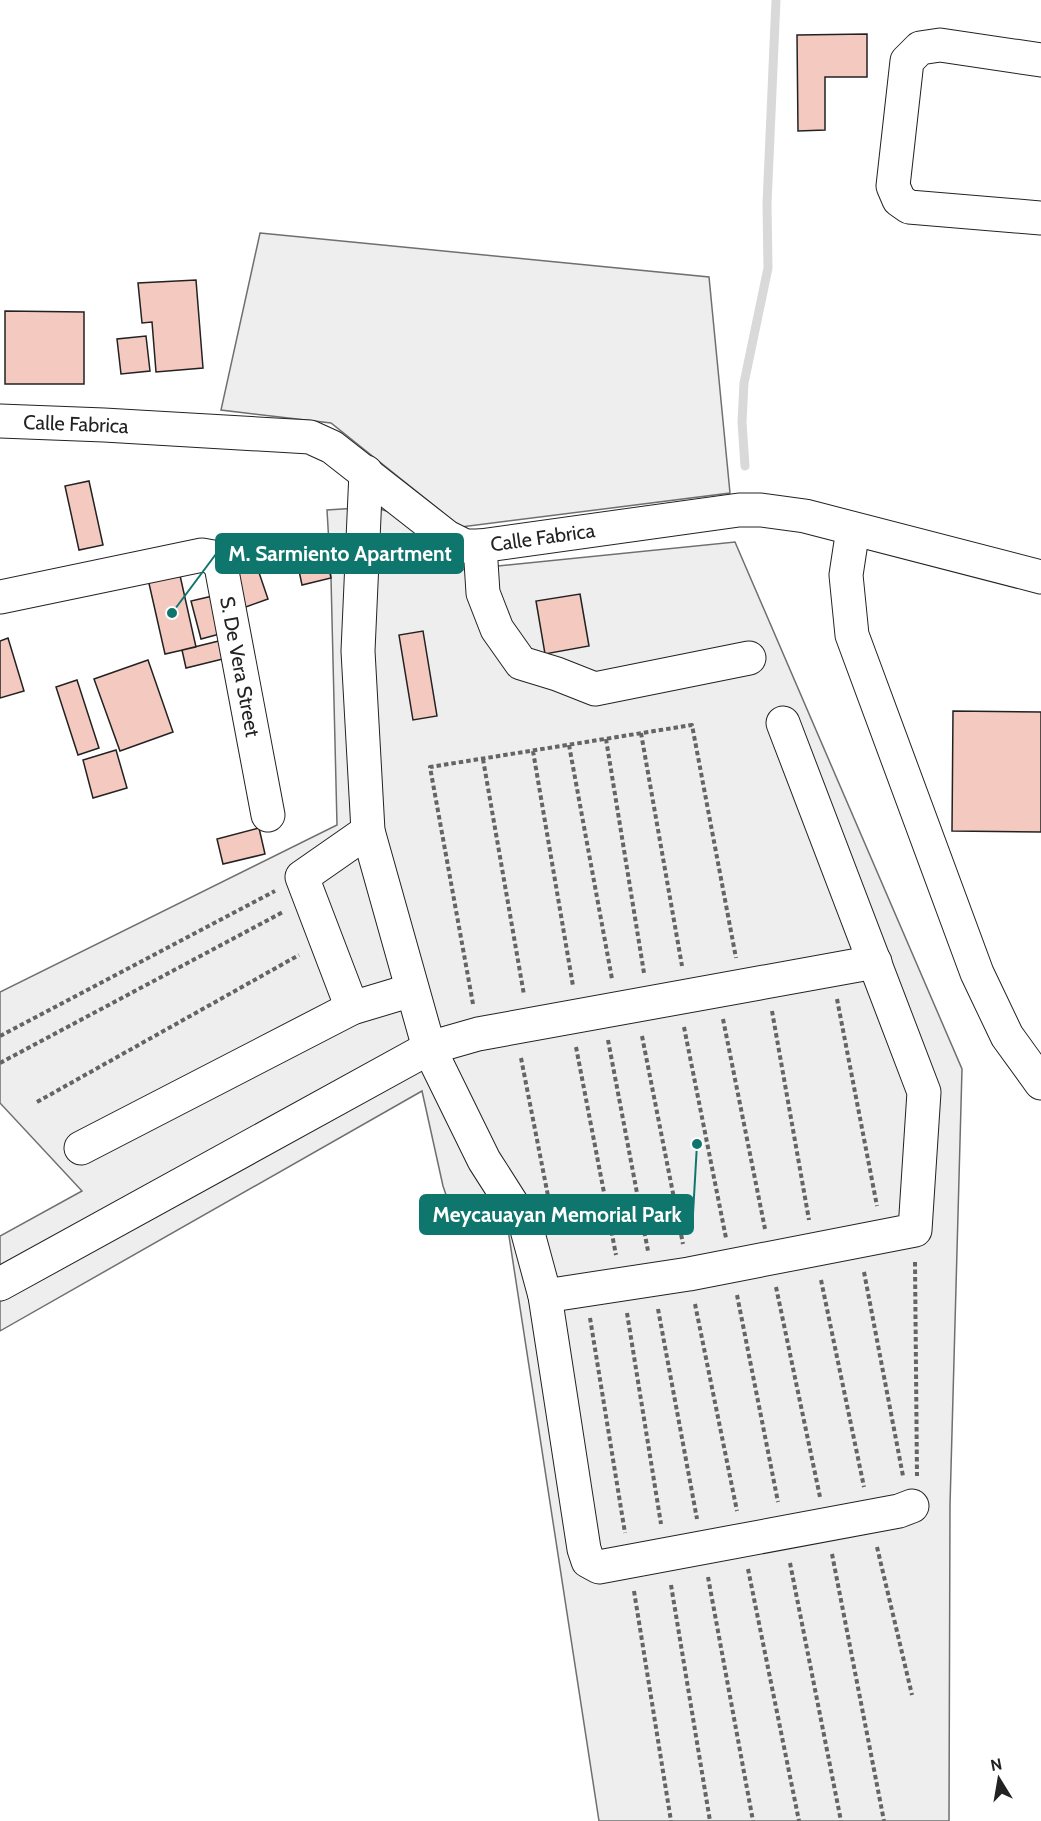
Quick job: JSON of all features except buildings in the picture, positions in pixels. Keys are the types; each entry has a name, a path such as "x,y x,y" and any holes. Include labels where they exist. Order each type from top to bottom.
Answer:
{"street":[{"path":"1041,60 940,45 920,48 907,62 893,186 899,200 909,207 1041,218"},
{"name":"Calle Fabrica","path":"0,421 310,437 332,447 447,537 465,546 480,546 739,510 761,510 805,516 1041,577"},
{"path":"366,472 358,651 368,831 429,1048 484,1160 526,1226 545,1296 584,1549 588,1561 598,1567 899,1511 912,1506"},
{"path":"853,529 846,575 852,635 977,974 1007,1036 1041,1083"},
{"path":"480,546 483,593 497,629 521,663 596,689 749,658"},
{"name":"S. De Vera Street","path":"0,597 202,555 213,556 221,566 268,815"},
{"path":"545,1296 689,1274 915,1230 924,1092 783,723"},
{"path":"351,1008 306,887 368,831"},
{"path":"0,1284 429,1048 478,1034 875,962"},
{"path":"81,1148 351,1008 412,990"}],"path":[{"path":"478,1034 430,767 692,725 659,1001 637,1282 666,1555 710,1821"},
{"path":"641,733 659,1001 689,1274 799,1821"},
{"path":"606,739 659,1001 731,1265 841,1821"},
{"path":"569,745 659,1001 815,1250 870,1516 912,1695"},
{"path":"533,751 659,1001 771,1258 885,1821"},
{"path":"483,759 551,1212"},
{"path":"0,1036 306,887"},
{"path":"0,1063 306,887"},
{"path":"37,1102 326,940"},
{"path":"832,970 902,1472 912,1506"},
{"path":"659,1001 637,1282 702,1547 753,1821"},
{"path":"912,1506 917,1496 915,1230"}],"shaded area":[{"path":"260,233 709,277 730,493 461,527 331,423 221,410"},
{"path":"373,507 403,516 449,571 735,542 962,1069 950,1505 949,1821 599,1821 507,1223 459,1233 443,1186 422,1091 0,1331 0,1236 82,1191 0,1103 0,992 337,825 331,578 327,510"}],"waterway":[{"path":"745,466 742,422 744,383 768,268 767,204 776,0"}],"place":[{"name":"M. Sarmiento Apartment","path":"172,613"},
{"name":"Meycauayan Memorial Park","path":"697,1144"}]}
